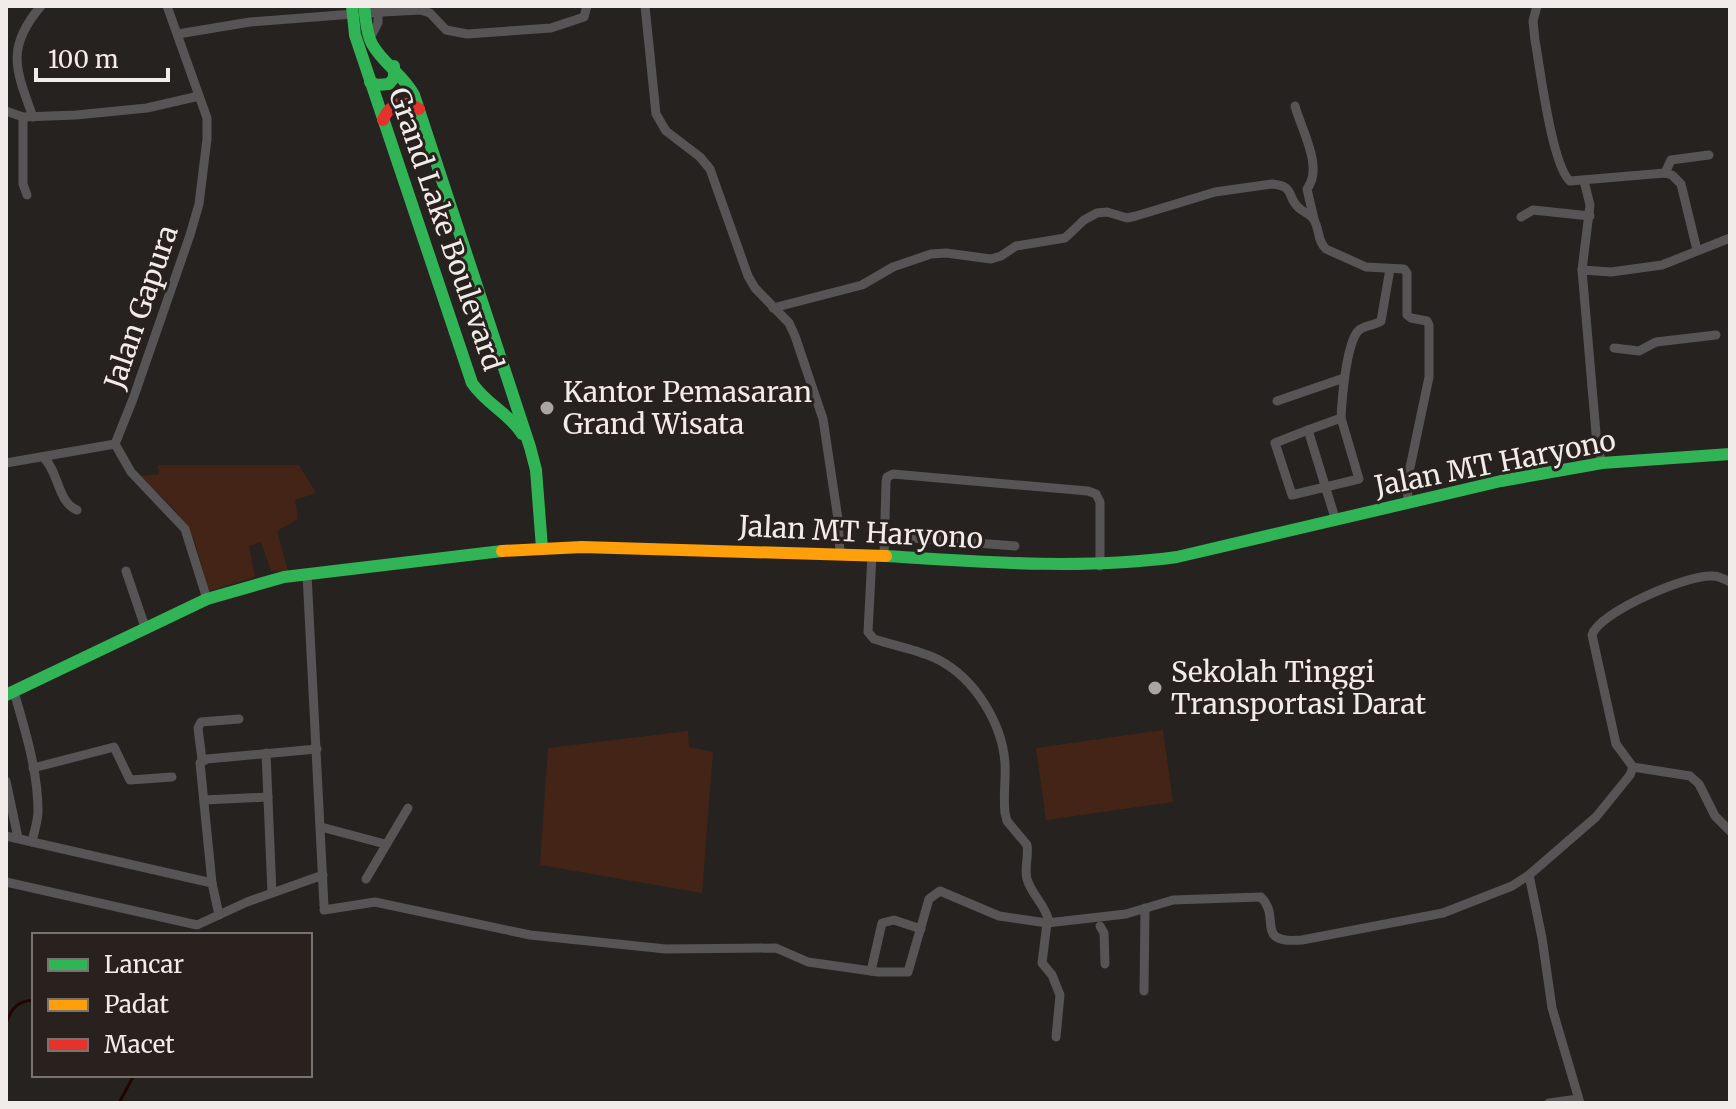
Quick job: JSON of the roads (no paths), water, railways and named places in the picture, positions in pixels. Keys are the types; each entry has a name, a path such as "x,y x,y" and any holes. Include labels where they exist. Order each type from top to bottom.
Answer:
{"main road":[{"name":"Grand Lake Boulevard","path":"362,10 376,50 410,84 419,109 530,447 538,485 542,548"},
{"name":"Grand Lake Boulevard","path":"362,10 355,35 472,383 482,398 518,427 530,447"},
{"path":"370,82 383,86 389,84 394,78 394,66"},
{"path":"383,120 388,110 400,102 419,109"},
{"name":"Jalan MT Haryono","path":"10,694 207,599 265,580 307,574 542,548 623,547 840,553 1100,566 1177,557 1501,481 1602,463 1730,454"}],"street":[{"path":"27,195 23,184 28,117 15,60 16,48 41,6"},
{"name":"Jalan Gapura","path":"115,444 199,204 207,139 207,118 167,6"},
{"path":"178,34 250,22 362,10 420,10 430,13 446,30 467,34 563,26 584,17 587,6"},
{"path":"645,6 652,54 652,94 660,124 710,169 748,276 789,323 795,336 823,419 840,553"},
{"path":"1537,6 1533,21 1563,176 1570,181 1584,181 1665,173 1672,175 1681,184 1697,250"},
{"path":"6,111 28,117 137,109 199,96"},
{"path":"1295,106 1311,149 1312,183 1307,189 1322,246 1366,267 1404,269 1407,273 1407,315 1427,321 1431,331 1429,377 1407,482 1408,502"},
{"path":"1665,173 1671,160 1709,155"},
{"path":"1584,181 1590,216 1582,270 1597,445 1602,463"},
{"path":"773,308 862,285 893,267 931,254 991,259 1016,246 1065,238 1084,220 1097,213 1107,212 1127,218 1215,192 1282,185 1289,190 1298,207 1314,219"},
{"path":"1521,217 1533,210 1590,216"},
{"path":"1582,270 1611,272 1662,265 1730,238"},
{"path":"1341,418 1274,445 1292,495 1360,477 1341,418 1344,378 1358,331 1381,321 1390,269"},
{"path":"1614,348 1639,351 1656,342 1716,335"},
{"path":"1277,401 1344,378"},
{"path":"1308,430 1335,518"},
{"path":"6,463 115,444 131,472 185,529 207,599"},
{"path":"43,457 50,464 67,505 77,510"},
{"path":"1056,1037 1060,995 1052,975 1042,963 1048,922 1043,905 1028,882 1025,870 1027,845 1007,821 1005,762 1001,743 984,703 964,679 939,660 874,639 868,632 878,556 886,536 887,477 893,474 1096,494 1100,502 1100,566"},
{"path":"886,536 1015,546"},
{"path":"126,571 145,627"},
{"path":"307,574 324,908 375,902 530,935 666,949 776,948 808,962 871,971 908,972 930,896 943,891 999,916 1048,922 1100,921"},
{"path":"1730,582 1705,576 1659,591 1628,605 1594,630 1592,635 1616,744 1633,767 1690,776 1699,784 1715,816 1730,831"},
{"path":"10,694 33,768 38,813 32,842"},
{"path":"219,915 212,883 198,728 201,722 239,719"},
{"path":"33,768 114,747 130,780 172,777"},
{"path":"202,760 317,749"},
{"path":"266,753 272,893"},
{"path":"1089,925 1173,900 1261,897 1266,904 1271,932 1278,939 1289,941 1443,913 1512,886 1529,875 1596,817 1633,767"},
{"path":"6,781 18,838"},
{"path":"204,800 268,797"},
{"path":"366,879 408,808"},
{"path":"321,827 385,844"},
{"path":"6,836 212,883"},
{"path":"6,882 197,925 323,875"},
{"path":"1529,875 1552,1008 1579,1101 1549,1103"},
{"path":"1144,991 1145,908"},
{"path":"871,971 882,923 894,920 921,929"},
{"path":"1100,921 1104,933 1105,964"}],"waterway":[{"path":"6,1023 16,1006 32,1000"},
{"path":"119,1103 133,1077"}],"place":[{"name":"Kantor Pemasaran Grand Wisata","path":"547,408"},
{"name":"Sekolah Tinggi Transportasi Darat","path":"1155,688"}]}
